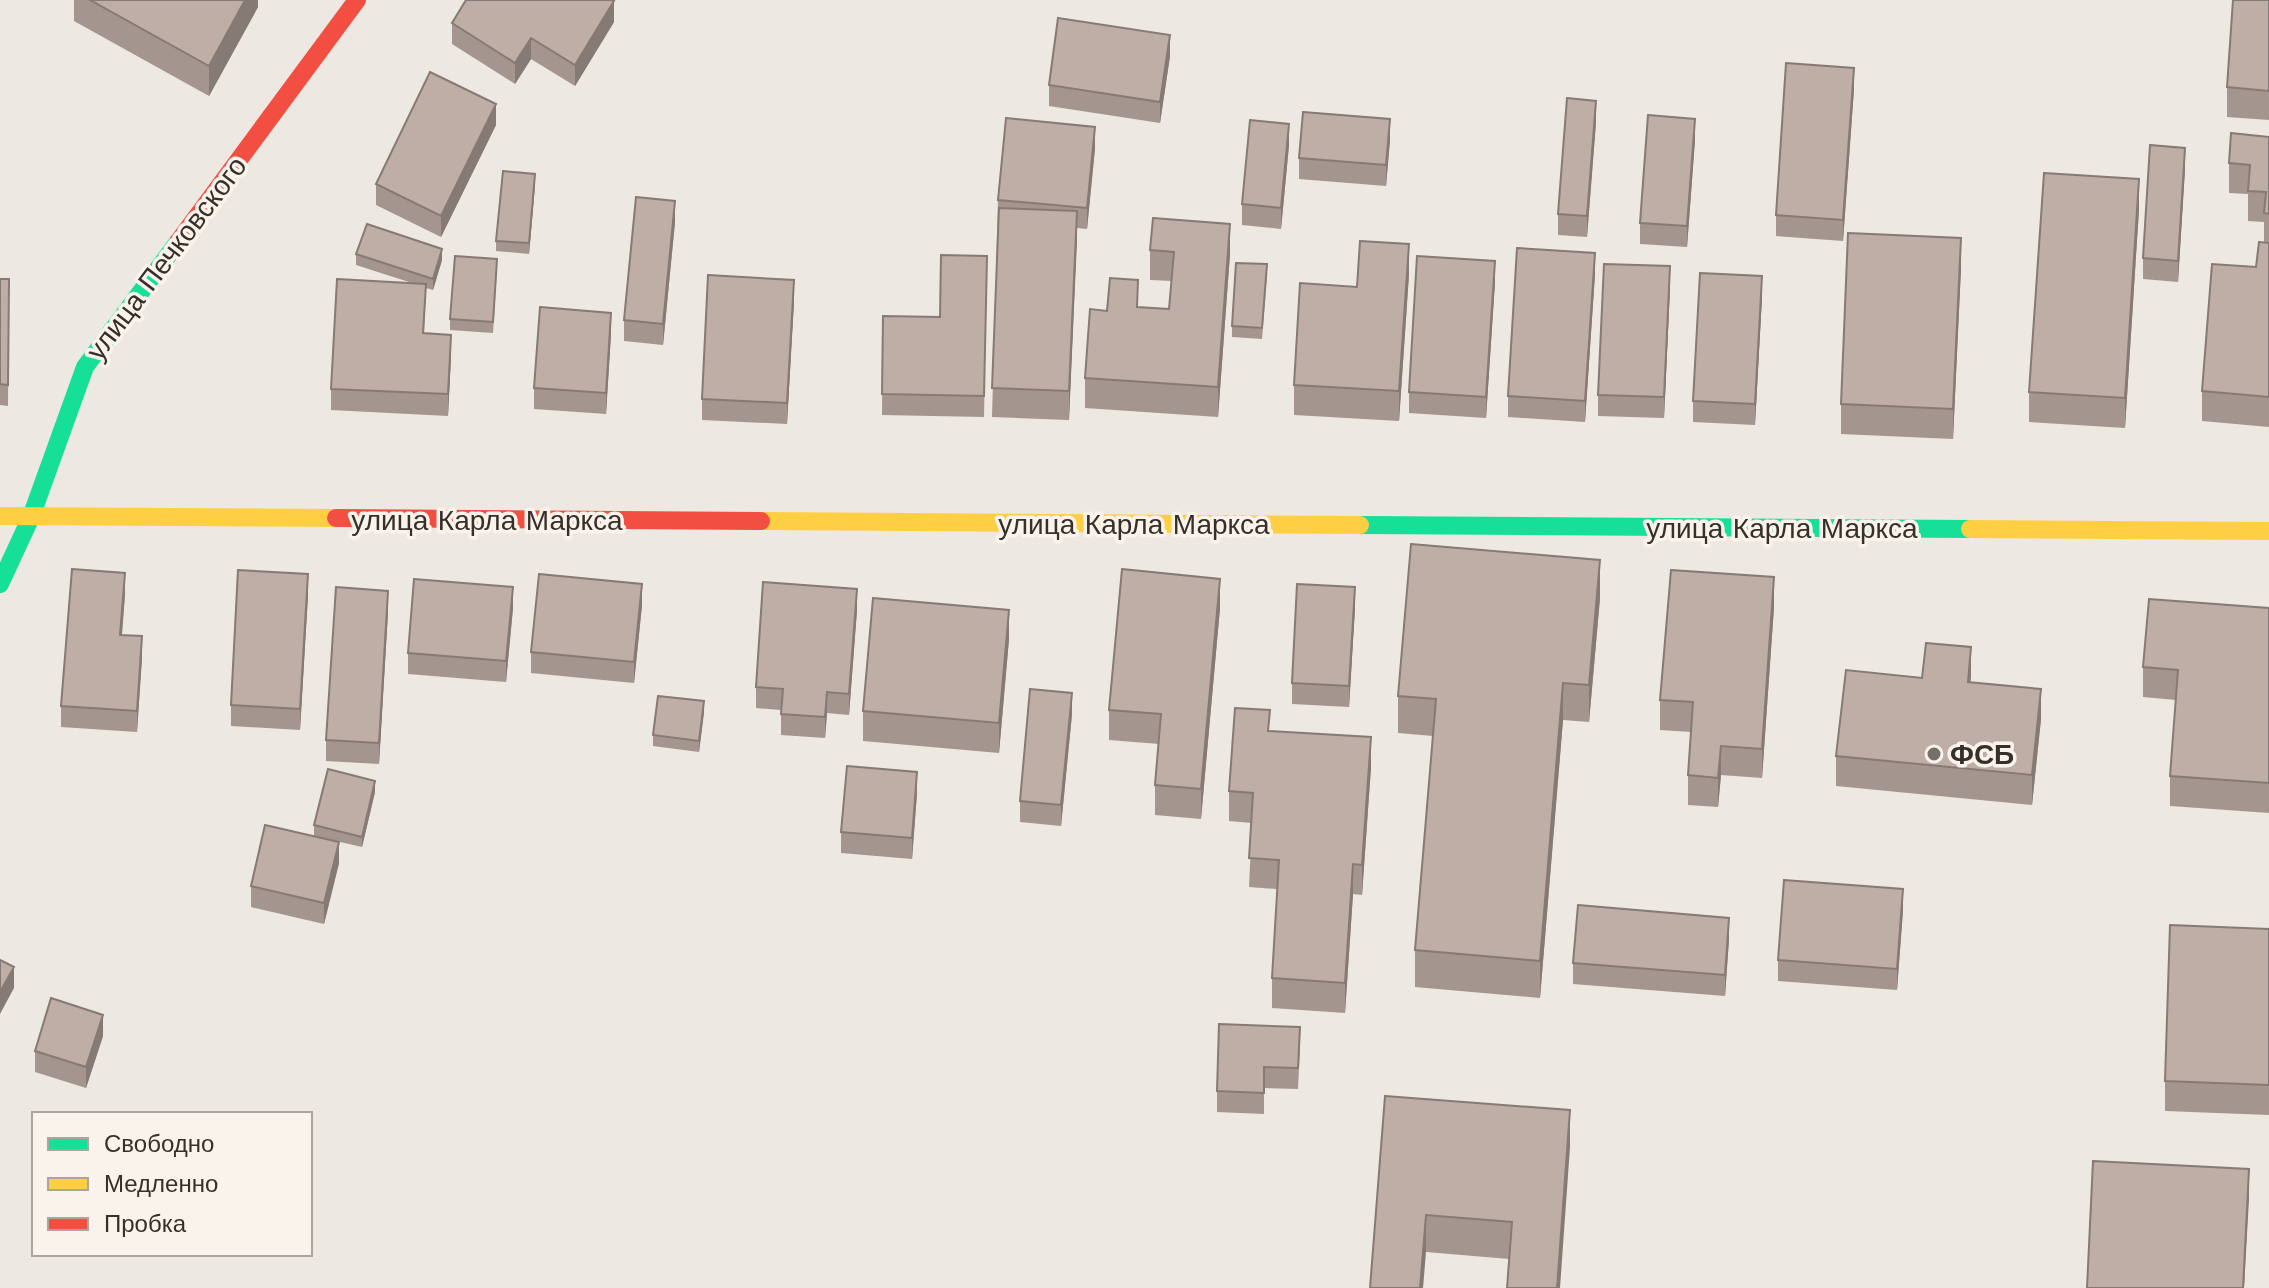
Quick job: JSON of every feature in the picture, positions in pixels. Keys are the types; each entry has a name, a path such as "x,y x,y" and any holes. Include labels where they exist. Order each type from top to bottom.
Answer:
{"street":[{"name":"улица Печковского","path":"0,584 31,517 85,367 357,0"},
{"name":"улица Карла Маркса","path":"0,516 2269,531"}],"building":[{"path":"90,0 245,0 209,66"},
{"path":"466,0 614,1 575,65 531,38 515,63 452,23"},
{"path":"2233,0 2269,0 2269,91 2227,87"},
{"path":"1058,18 1170,35 1160,102 1049,85"},
{"path":"1786,63 1854,68 1843,220 1776,215"},
{"path":"430,72 496,104 441,216 376,184"},
{"path":"1567,98 1596,101 1587,216 1558,214"},
{"path":"1303,112 1390,119 1386,165 1299,158"},
{"path":"1648,115 1695,119 1687,226 1640,223"},
{"path":"1006,118 1095,127 1087,208 998,200"},
{"path":"1250,120 1289,124 1281,208 1242,204"},
{"path":"2231,133 2269,137 2269,214 2264,213 2266,192 2248,191 2250,165 2229,163"},
{"path":"2150,145 2185,148 2178,261 2143,258"},
{"path":"503,171 535,174 529,243 496,241"},
{"path":"2044,173 2139,179 2125,398 2029,392"},
{"path":"636,197 675,201 663,324 624,320"},
{"path":"999,208 1077,211 1069,391 992,388"},
{"path":"1153,218 1230,224 1218,387 1085,378 1090,309 1107,311 1110,278 1138,280 1137,307 1169,309 1174,252 1150,250"},
{"path":"367,224 442,249 433,279 356,254"},
{"path":"1848,233 1961,238 1953,409 1841,404"},
{"path":"1360,241 1409,244 1399,391 1294,385 1300,283 1357,287"},
{"path":"2259,242 2269,243 2269,397 2202,391 2212,264 2256,267"},
{"path":"1517,248 1595,253 1585,401 1508,396"},
{"path":"941,255 987,256 984,396 882,394 883,316 940,317"},
{"path":"455,256 497,259 493,322 450,319"},
{"path":"1417,256 1495,261 1486,397 1409,392"},
{"path":"1236,263 1267,264 1262,328 1232,326"},
{"path":"1604,264 1670,266 1664,397 1598,395"},
{"path":"1700,273 1762,276 1755,404 1693,401"},
{"path":"708,275 794,280 787,403 702,399"},
{"path":"0,279 9,279 8,385 0,384"},
{"path":"337,279 426,284 423,333 451,335 448,394 331,389"},
{"path":"540,307 611,313 606,393 534,388"},
{"path":"1411,544 1600,560 1589,685 1563,683 1540,961 1415,950 1436,699 1398,696"},
{"path":"72,569 125,573 120,635 142,636 137,711 61,706"},
{"path":"1122,569 1220,579 1201,789 1155,785 1161,714 1109,710"},
{"path":"238,570 308,574 300,709 231,705"},
{"path":"1671,570 1774,577 1762,749 1721,746 1718,778 1688,775 1693,702 1660,700"},
{"path":"539,574 642,584 634,662 531,652"},
{"path":"414,579 513,587 506,661 408,653"},
{"path":"763,582 857,589 849,694 827,692 825,717 781,714 783,689 756,687"},
{"path":"1297,584 1355,587 1349,686 1292,683"},
{"path":"336,587 388,591 379,743 326,740"},
{"path":"873,598 1009,610 999,723 863,711"},
{"path":"2149,599 2269,608 2269,783 2170,776 2178,670 2143,667"},
{"path":"1926,643 1971,647 1968,682 2041,689 2032,775 1836,756 1846,670 1922,678"},
{"path":"1030,689 1072,693 1061,805 1020,801"},
{"path":"658,696 704,701 699,741 653,735"},
{"path":"1235,708 1270,710 1268,731 1371,737 1362,865 1353,864 1345,983 1272,978 1279,860 1249,858 1253,793 1229,791"},
{"path":"847,766 917,772 912,838 841,832"},
{"path":"328,769 375,781 362,837 314,825"},
{"path":"265,825 339,842 324,903 251,886"},
{"path":"1784,880 1903,889 1897,969 1778,960"},
{"path":"1578,905 1729,918 1725,975 1573,963"},
{"path":"2170,925 2269,929 2269,1085 2165,1081"},
{"path":"0,960 14,967 0,992"},
{"path":"51,998 103,1015 86,1067 35,1051"},
{"path":"1219,1024 1300,1027 1298,1068 1264,1067 1264,1093 1217,1091"},
{"path":"1385,1096 1570,1110 1557,1288 1507,1288 1512,1222 1426,1215 1420,1288 1370,1288"},
{"path":"2093,1161 2249,1169 2243,1288 2087,1288"}],"traffic: fast":[{"path":"0,584 31,517 85,367 178,242"},
{"path":"1360,525 1970,529"}],"traffic: slow":[{"path":"0,516 336,518"},
{"path":"761,521 1360,525"},
{"path":"1970,529 2269,531"}],"traffic: jam":[{"path":"178,242 357,0"},
{"path":"336,518 761,521"}],"place":[{"name":"ФСБ","path":"1934,754"}]}
